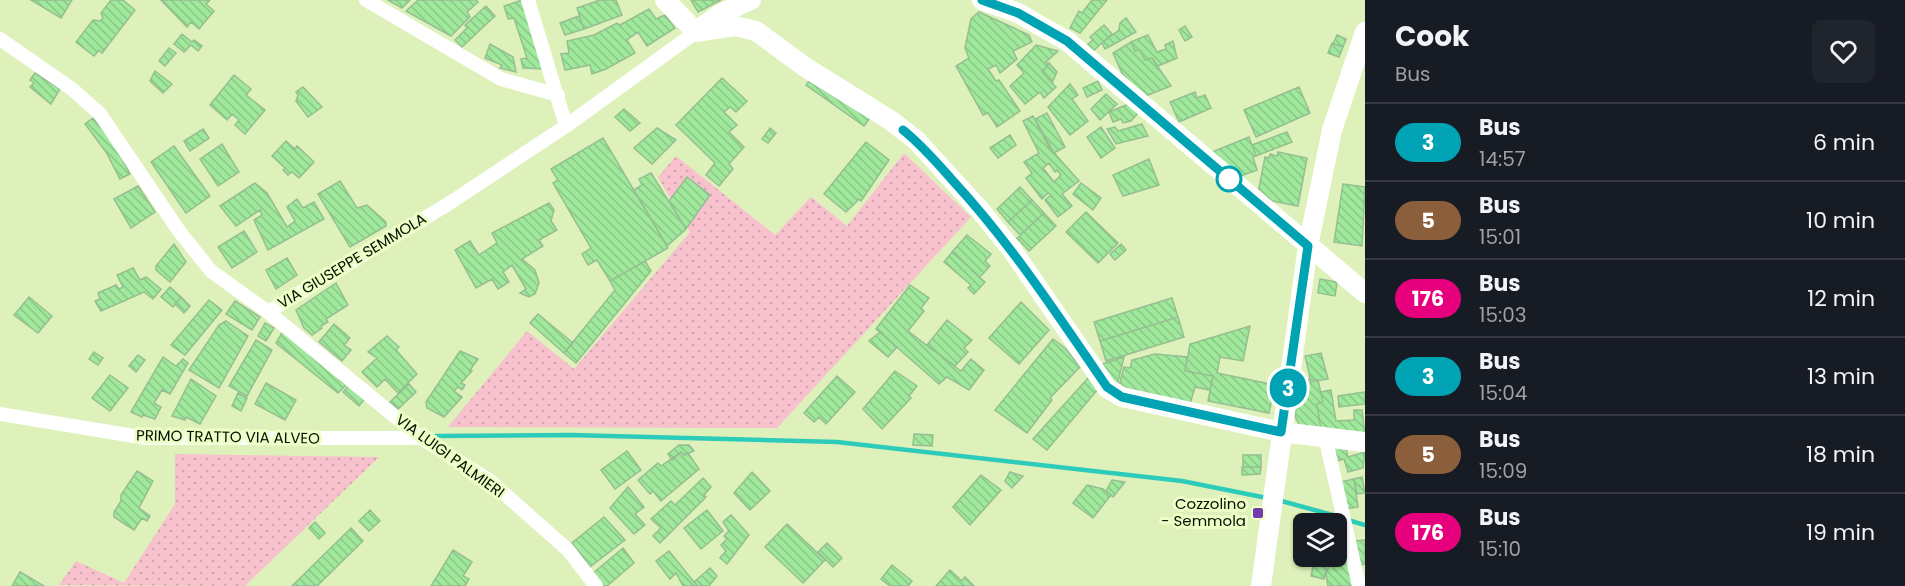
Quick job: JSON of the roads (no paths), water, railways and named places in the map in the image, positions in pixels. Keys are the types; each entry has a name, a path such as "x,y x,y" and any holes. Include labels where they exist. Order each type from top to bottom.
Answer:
{"street":[{"path":"366,0 501,79 558,95"},
{"path":"528,0 566,126"},
{"path":"664,0 696,32"},
{"name":"VIA GIUSEPPE SEMMOLA","path":"0,39 72,89 100,114 179,231 211,271 268,312 445,206 566,126 720,14 751,0"},
{"path":"982,0 1018,13 1067,41 1365,293"},
{"name":"VIA GIUSEPPE SEMMOLA","path":"696,32 735,26 756,31 805,67 890,120 916,140 980,210 1012,250 1107,387 1122,397 1281,432 1365,442"},
{"path":"1261,586 1308,246 1332,130 1365,32"},
{"name":"VIA LUIGI PALMIERI","path":"268,312 421,438 489,480 568,550 596,586"},
{"name":"PRIMO TRATTO VIA ALVEO","path":"0,414 146,438 421,438"},
{"path":"1325,436 1359,586"}],"waterway":[{"path":"436,436 570,435 837,442 1182,481 1267,498"},
{"path":"1278,500 1325,513"},
{"path":"1348,520 1365,525"}],"place":[{"name":"Cozzolino - Semmola","path":"1258,513"}]}
